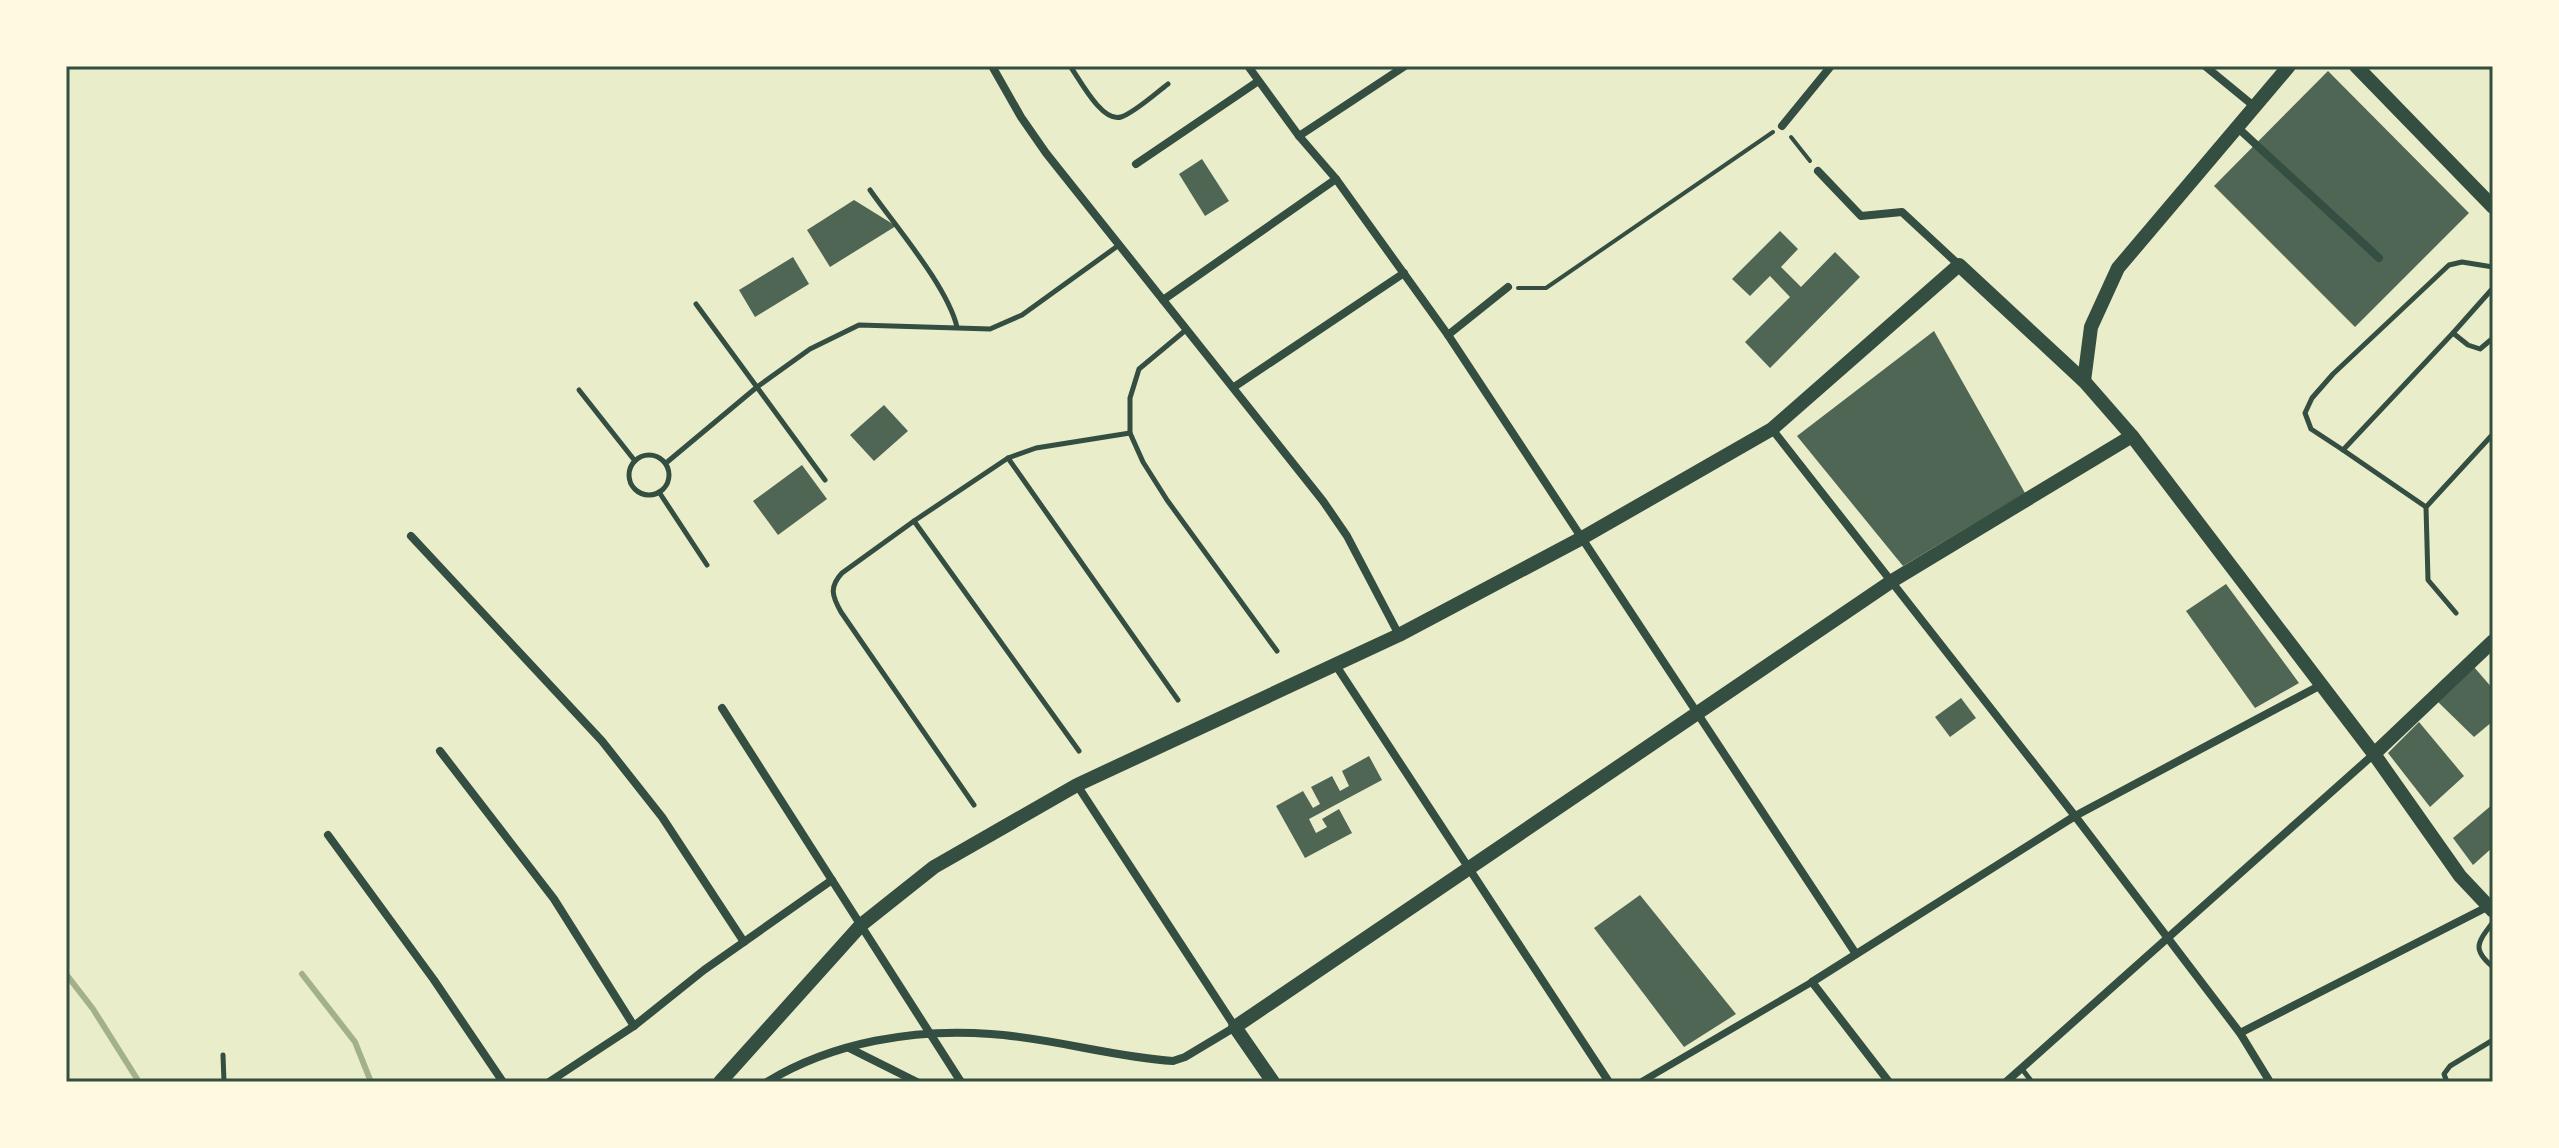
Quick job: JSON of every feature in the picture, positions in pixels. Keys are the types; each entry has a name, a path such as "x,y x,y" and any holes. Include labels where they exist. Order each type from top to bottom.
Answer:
{"street":[{"path":"992,66 1029,129 1305,476 1339,524 1399,635"},
{"path":"1248,66 1299,136 1336,179 1448,335 1856,954"},
{"path":"1299,136 1405,66"},
{"path":"1782,126 1831,66"},
{"path":"2205,66 2255,107"},
{"path":"2084,381 2091,327 2118,268 2289,66"},
{"path":"2356,66 2493,207"},
{"path":"1136,164 1257,82"},
{"path":"2238,128 2379,258"},
{"path":"1818,171 1861,216 1902,212 2084,381 2132,436 2374,754 2460,876 2491,907 2240,1033"},
{"path":"1163,300 1336,179"},
{"path":"720,1082 861,925 934,867 1077,785 1399,635 1582,538 1772,429 1959,265"},
{"path":"1234,387 1404,273"},
{"path":"1448,335 1508,287"},
{"path":"1772,429 2075,816 2240,1033 2270,1082"},
{"path":"767,1082 793,1066 848,1048 892,1038 931,1034 991,1034 1173,1061 1185,1057 1235,1027 1892,581 2132,436"},
{"path":"411,536 602,741 662,817 744,942"},
{"path":"2006,1082 2374,754 2493,641"},
{"path":"1335,664 1609,1082"},
{"path":"1641,1082 1812,982 2075,816 2321,685"},
{"path":"722,708 961,1082"},
{"path":"440,751 554,899 634,1026"},
{"path":"1077,785 1273,1082"},
{"path":"328,835 434,980 503,1082"},
{"path":"549,1082 634,1026 704,970 832,880"},
{"path":"1812,982 1889,1082"},
{"path":"848,1048 917,1082"}],"lane":[{"path":"1070,66 1102,111 1112,118 1123,117 1168,84"},
{"path":"870,190 942,292 953,310 957,327"},
{"path":"666,463 757,387 810,349 859,325 990,329 1022,315 1119,245"},
{"path":"2426,507 2311,429 2305,413 2312,398 2333,374 2449,265 2462,262 2493,267"},
{"path":"2343,450 2493,288"},
{"path":"696,304 825,480"},
{"path":"1187,329 1139,369 1130,398 1130,433 1143,462 1167,500 1277,651"},
{"path":"2453,333 2468,345 2480,349 2493,338"},
{"path":"579,390 635,461"},
{"path":"974,805 833,598 834,582 914,521 1008,458 1036,448 1130,433"},
{"path":"2456,613 2428,580 2426,507 2493,434"},
{"path":"651,455 666,463 669,479 659,492 645,495 633,487 629,473 635,461 651,455"},
{"path":"1008,458 1178,700"},
{"path":"659,492 707,565"},
{"path":"914,521 1079,751"},
{"path":"2493,922 2479,941 2478,948 2482,958 2493,967"},
{"path":"2447,1082 2444,1074 2450,1066 2493,1040"},
{"path":"223,1055 224,1082"},
{"path":"2021,1068 2032,1082"}],"path":[{"path":"1508,287 1546,288 1782,126 1818,171"}],"building":[{"path":"2328,71 2469,213 2355,327 2214,186"},
{"path":"1202,159 1229,201 1205,216 1179,174"},
{"path":"854,200 896,226 830,267 807,230"},
{"path":"1780,231 1798,249 1781,267 1801,287 1835,252 1860,277 1770,368 1745,342 1790,297 1770,276 1750,296 1732,279"},
{"path":"793,257 809,284 755,317 739,290"},
{"path":"1934,331 2025,493 1903,566 1797,436"},
{"path":"884,405 908,431 874,461 850,435"},
{"path":"802,465 827,499 778,535 753,501"},
{"path":"2226,584 2299,683 2255,708 2186,611"},
{"path":"2474,667 2493,689 2493,721 2474,737 2437,701"},
{"path":"1961,698 1976,718 1950,737 1935,717"},
{"path":"2419,722 2464,776 2430,807 2388,753"},
{"path":"1369,756 1382,780 1309,819 1316,833 1327,827 1322,819 1339,809 1352,833 1305,858 1276,806 1303,791 1313,808 1320,804 1311,787 1332,776 1340,791 1349,786 1342,771"},
{"path":"2493,804 2493,847 2473,865 2453,838"},
{"path":"1640,895 1736,1014 1684,1047 1594,928"}],"waterway":[{"path":"66,974 93,1009 139,1082"},
{"path":"302,974 355,1042 371,1082"}]}
